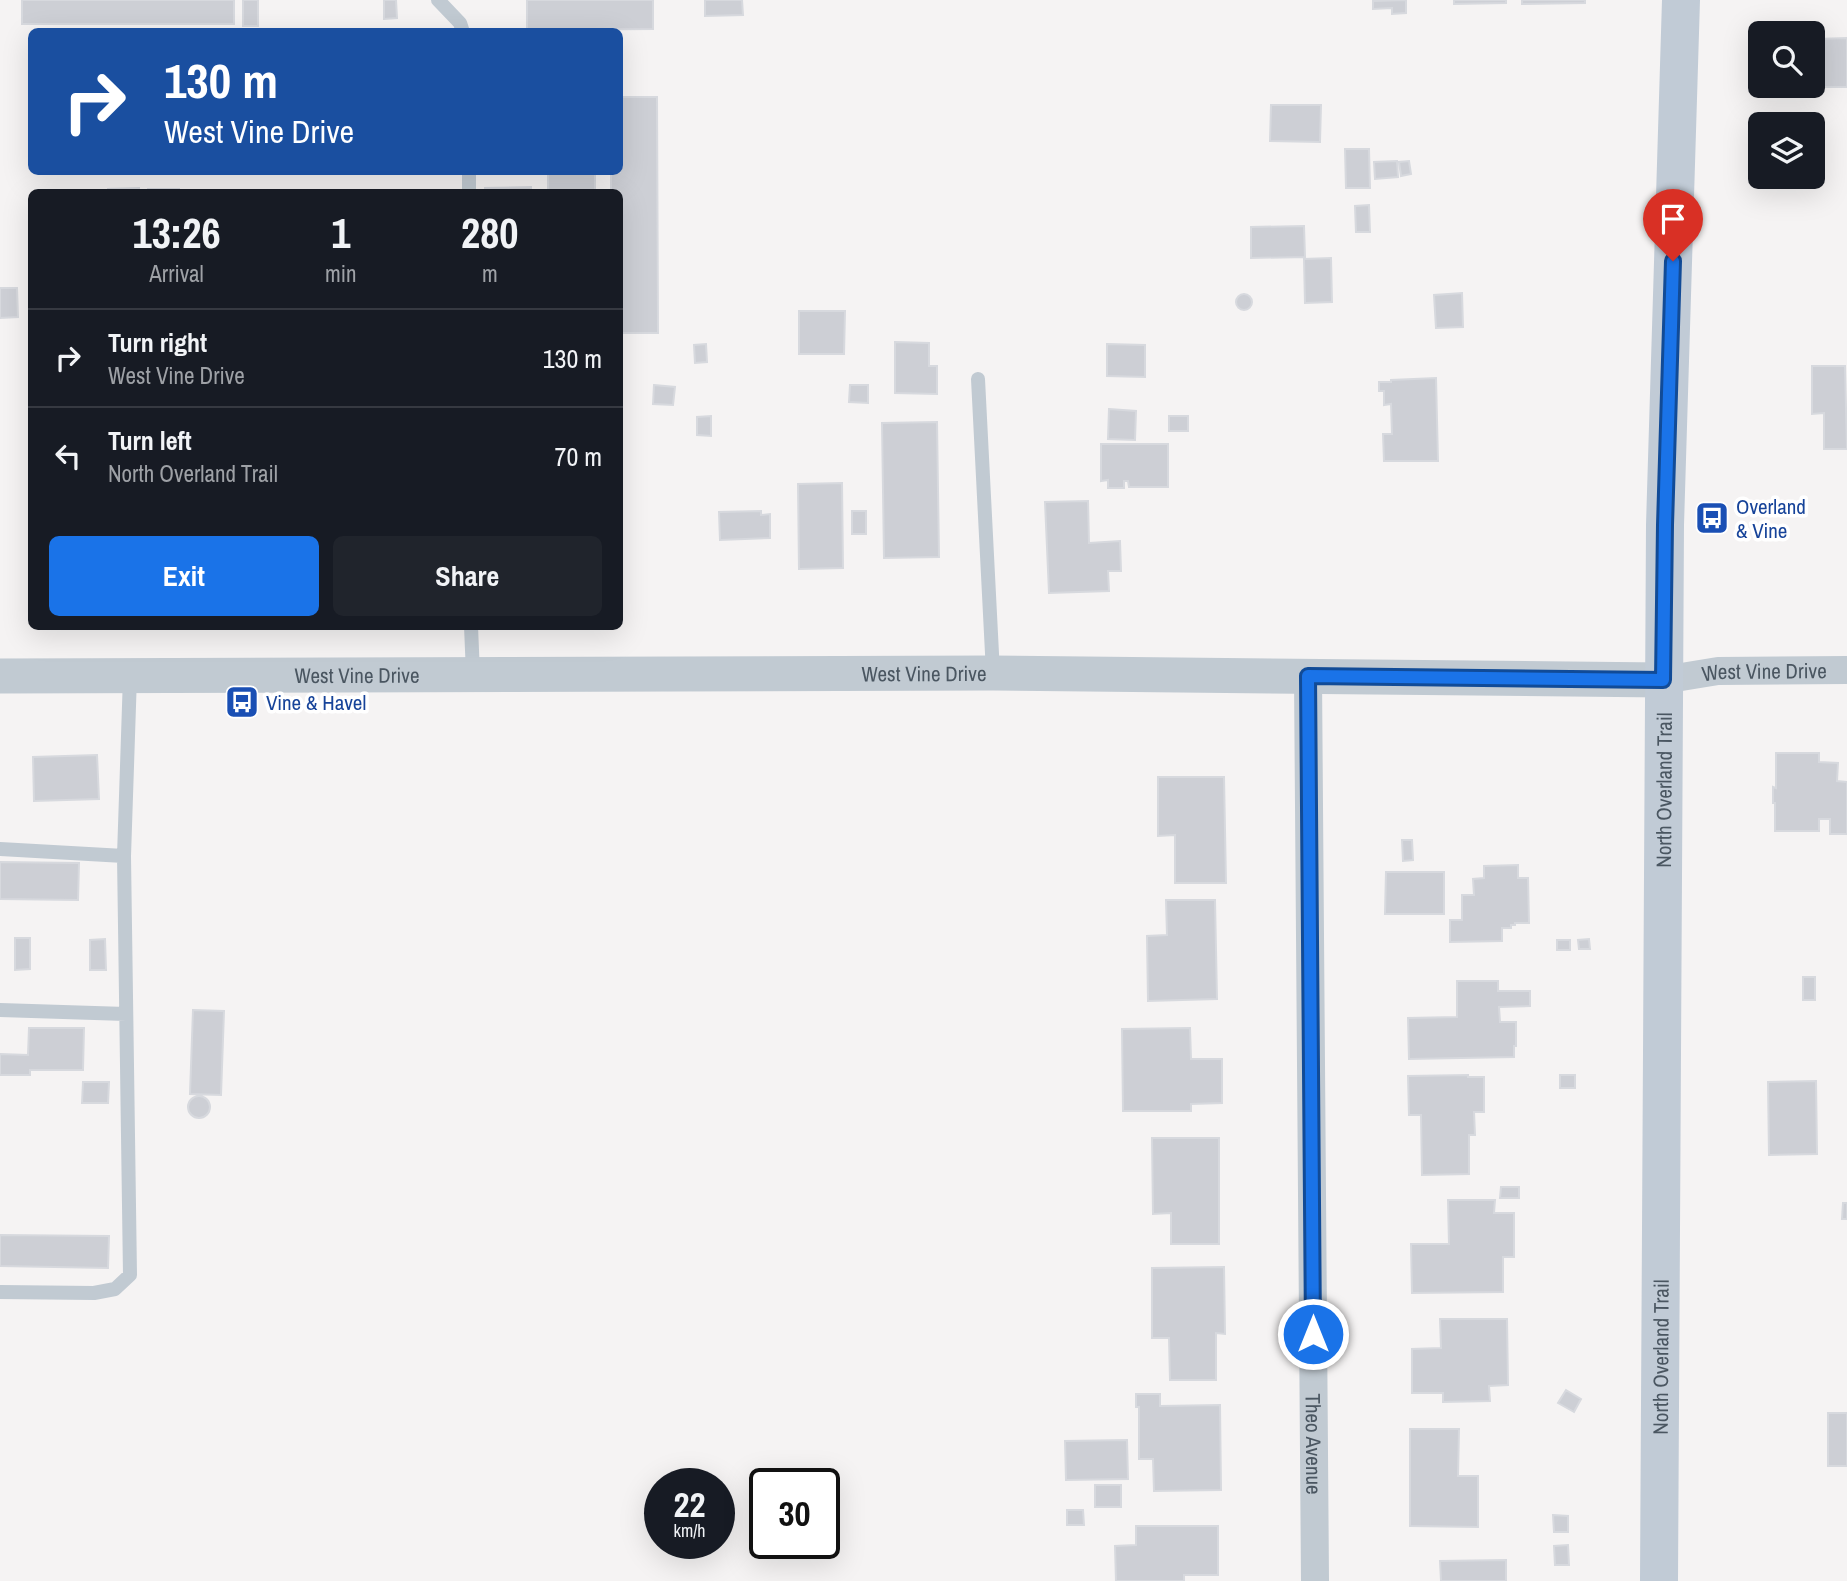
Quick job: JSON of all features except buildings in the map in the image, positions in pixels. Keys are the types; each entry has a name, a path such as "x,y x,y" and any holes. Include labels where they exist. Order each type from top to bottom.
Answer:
{"main road":[{"name":"North Overland Trail","path":"1659,1581 1665,525 1681,0"}],"street":[{"name":"West Vine Drive","path":"0,676 993,673 1663,680 1718,671 1847,670"},
{"name":"Theo Avenue","path":"1308,676 1315,1581"}],"lane":[{"path":"438,0 462,28"},
{"path":"978,379 993,673"},
{"path":"471,630 473,674"},
{"path":"0,1292 94,1293 115,1289 130,1275 124,856 130,675"},
{"path":"0,849 124,856"},
{"path":"0,1010 126,1014"}],"place":[{"name":"Overland & Vine","path":"1712,518"},
{"name":"Vine & Havel","path":"242,702"}],"route":[{"path":"1313,1334 1308,676 1663,680 1673,261"}]}
